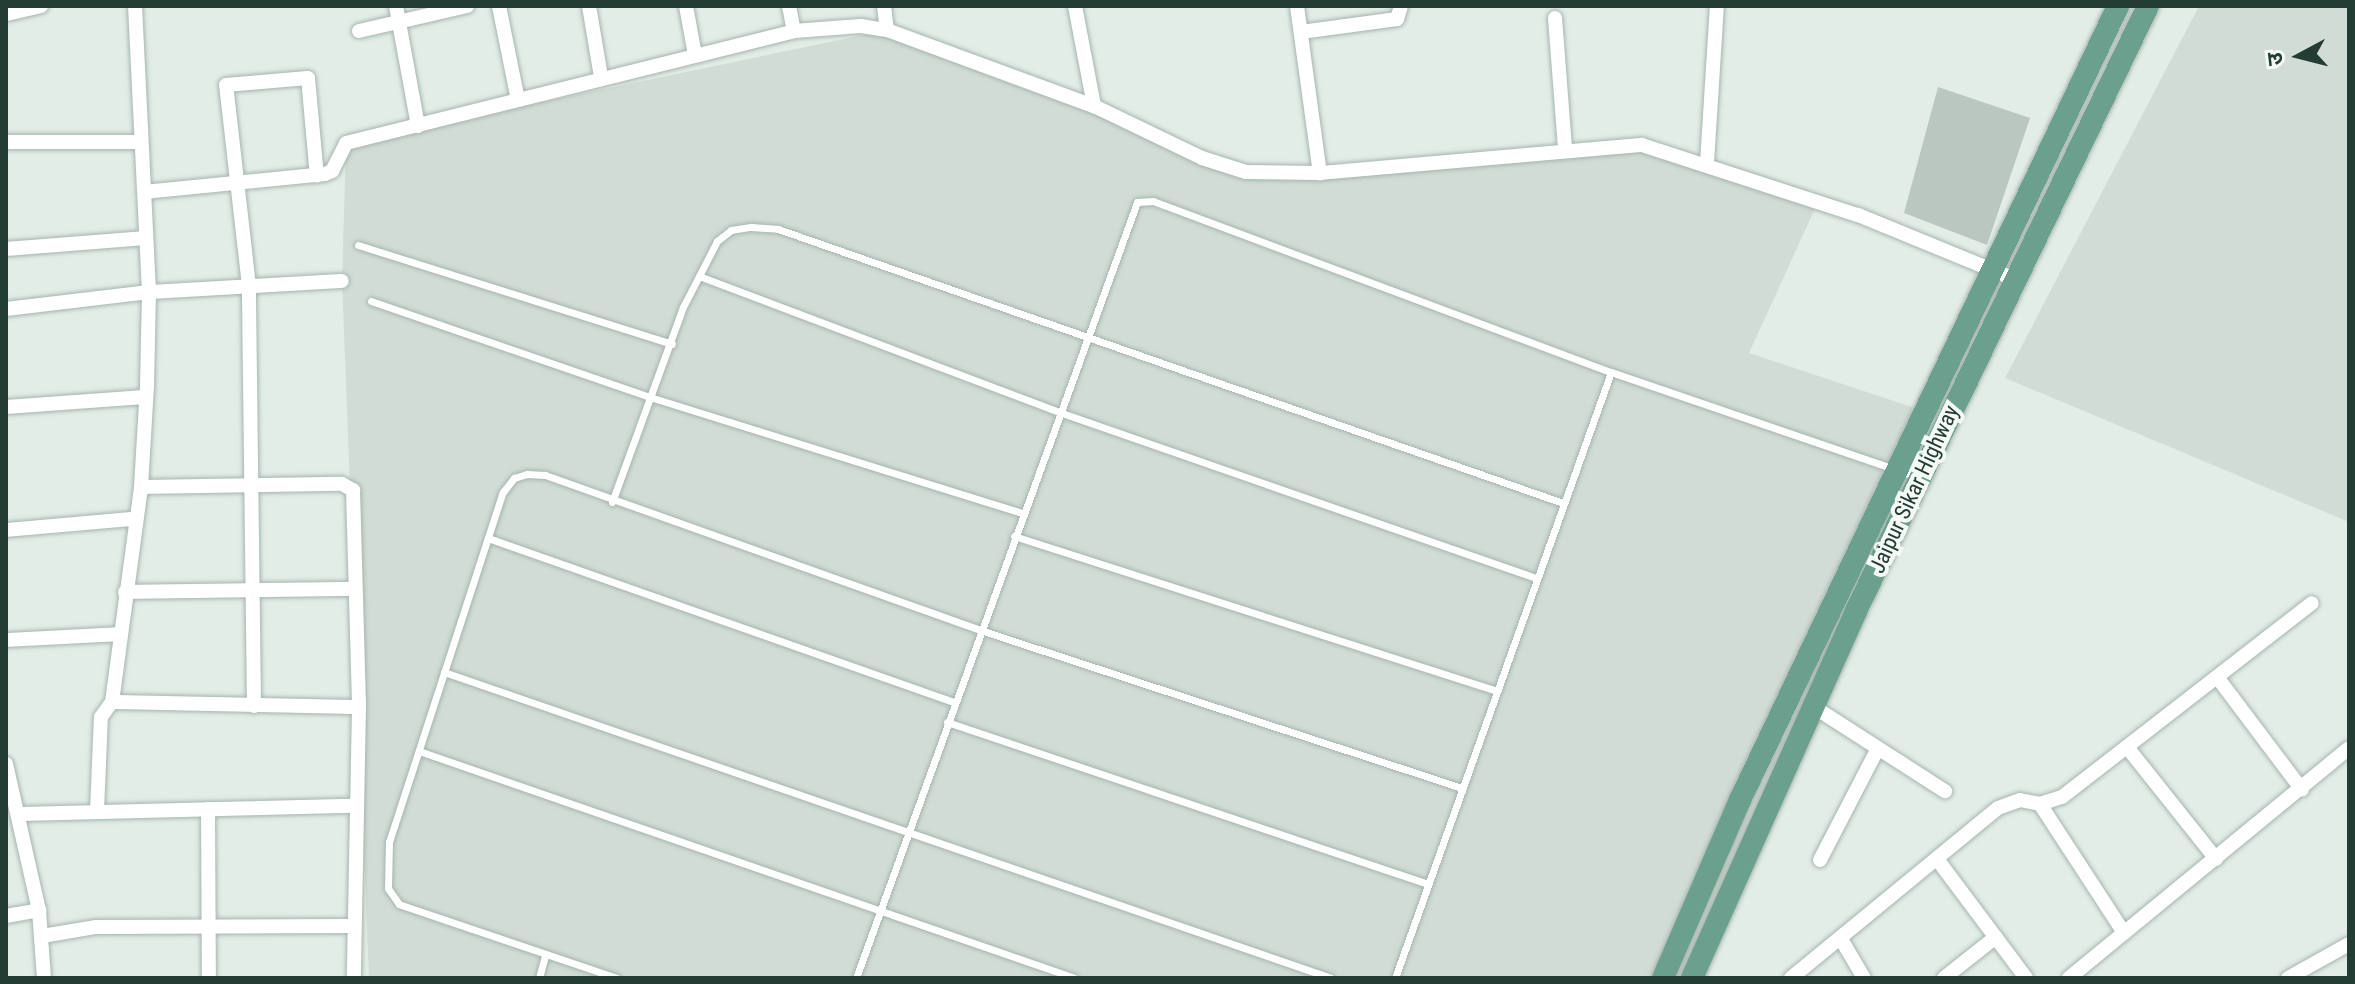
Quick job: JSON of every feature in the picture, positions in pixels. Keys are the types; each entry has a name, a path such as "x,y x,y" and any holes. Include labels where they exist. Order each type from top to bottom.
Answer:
{"main road":[{"name":"Jaipur Sikar Highway","path":"2004,274 2148,6"},
{"name":"Jaipur Sikar Highway","path":"1663,978 1740,800 1910,473 2004,274 2116,7"},
{"name":"Jaipur Sikar Highway","path":"1692,978 1814,707 1910,473"}],"street":[{"path":"6,14 41,6"},
{"path":"97,811 101,717 112,702 133,519 141,487 149,292 135,6"},
{"path":"396,6 418,126"},
{"path":"359,31 467,6"},
{"path":"499,6 518,100"},
{"path":"589,6 601,77"},
{"path":"686,6 695,55"},
{"path":"789,6 794,31"},
{"path":"884,6 887,30"},
{"path":"1075,6 1094,106"},
{"path":"1297,6 1320,173"},
{"path":"1301,32 1397,19 1401,6 1412,6"},
{"path":"1707,163 1717,6"},
{"path":"1555,18 1565,149"},
{"path":"144,192 240,187 317,176 332,171 346,143 794,31 861,26 887,30 1094,106 1202,158 1246,172 1320,173 1565,149 1642,145 1707,163 2004,274"},
{"path":"254,706 254,485 249,286 226,85 308,78 317,176"},
{"path":"6,142 141,142"},
{"path":"6,249 146,238"},
{"path":"6,309 149,292 342,281"},
{"path":"6,407 145,397"},
{"path":"141,487 351,486 359,707 351,926 354,978"},
{"path":"6,530 133,519"},
{"path":"125,592 353,589"},
{"path":"1791,978 1998,808 2020,800 2040,804 2062,797 2312,603"},
{"path":"6,640 120,634"},
{"path":"2217,677 2302,790"},
{"path":"112,702 359,707"},
{"path":"1814,707 1945,791"},
{"path":"2127,747 2216,859"},
{"path":"1820,860 1878,748"},
{"path":"2069,978 2302,790 2349,748"},
{"path":"6,764 14,821 39,910 44,978"},
{"path":"2040,804 2124,933"},
{"path":"14,821 97,811 354,806"},
{"path":"208,809 209,978"},
{"path":"1937,859 2026,978"},
{"path":"6,916 39,910"},
{"path":"42,936 96,927 351,926"},
{"path":"1944,978 1996,937"},
{"path":"1841,939 1864,978"},
{"path":"2288,978 2349,944"}],"lane":[{"path":"856,978 1130,212 1137,202 1153,201 1611,372 1910,473"},
{"path":"612,502 699,276 717,241 731,230 778,229 1563,503"},
{"path":"358,245 672,344"},
{"path":"699,276 1059,412 1536,578"},
{"path":"371,301 653,398 1022,513"},
{"path":"1395,978 1611,372"},
{"path":"617,978 399,904 388,888 389,842 503,492 514,478 527,474 545,475 612,502 980,630 1462,788"},
{"path":"1014,536 1497,691"},
{"path":"488,538 955,702"},
{"path":"444,672 1331,978"},
{"path":"947,722 1428,884"},
{"path":"419,751 879,914 1075,978"},
{"path":"539,978 545,955"}],"shaded area":[{"path":"2199,6 2349,6 2349,522 2005,378"},
{"path":"887,30 1246,172 1642,145 1818,202 1749,353 1927,412 1688,978 369,978 342,281 346,143"}],"building":[{"path":"1938,87 2030,118 1987,245 1904,213"}]}
